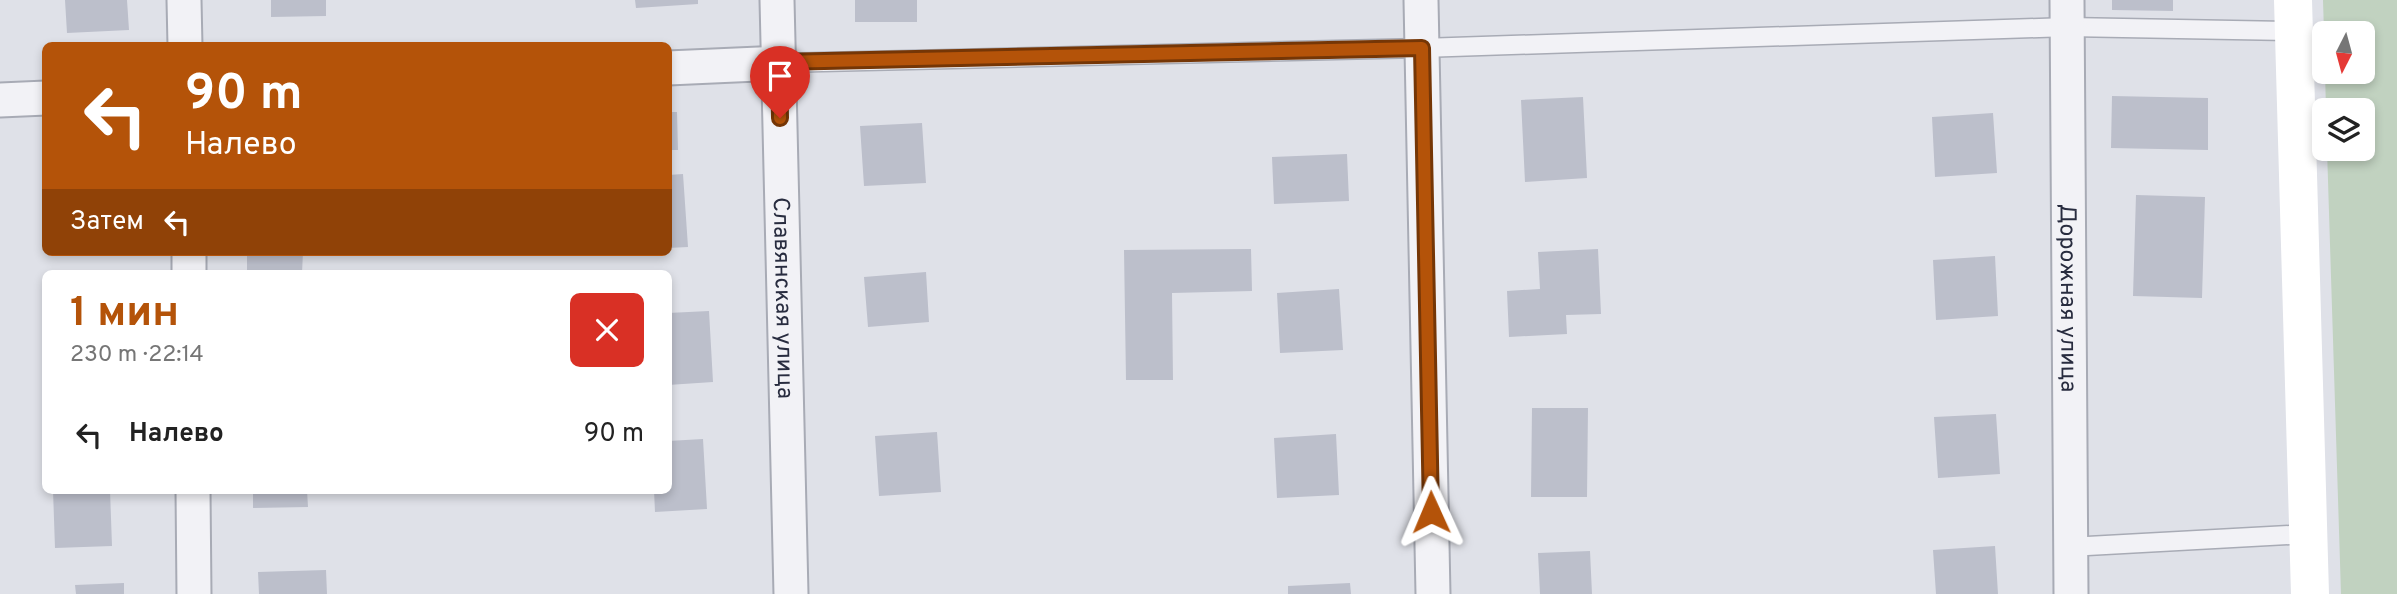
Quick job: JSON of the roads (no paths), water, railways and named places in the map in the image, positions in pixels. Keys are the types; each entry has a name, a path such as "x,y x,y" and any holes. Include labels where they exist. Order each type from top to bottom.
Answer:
{"street":[{"path":"184,0 185,42"},
{"name":"Славянская улица","path":"777,0 791,594"},
{"path":"1421,0 1433,594"},
{"name":"Дорожная улица","path":"2068,13 2071,594"},
{"path":"2293,16 2310,594"},
{"path":"672,68 779,62"},
{"path":"0,100 42,98"},
{"path":"193,494 194,594"}],"lane":[{"path":"779,62 1422,48 2068,13 2293,16"},
{"path":"2069,547 2308,534"}]}
